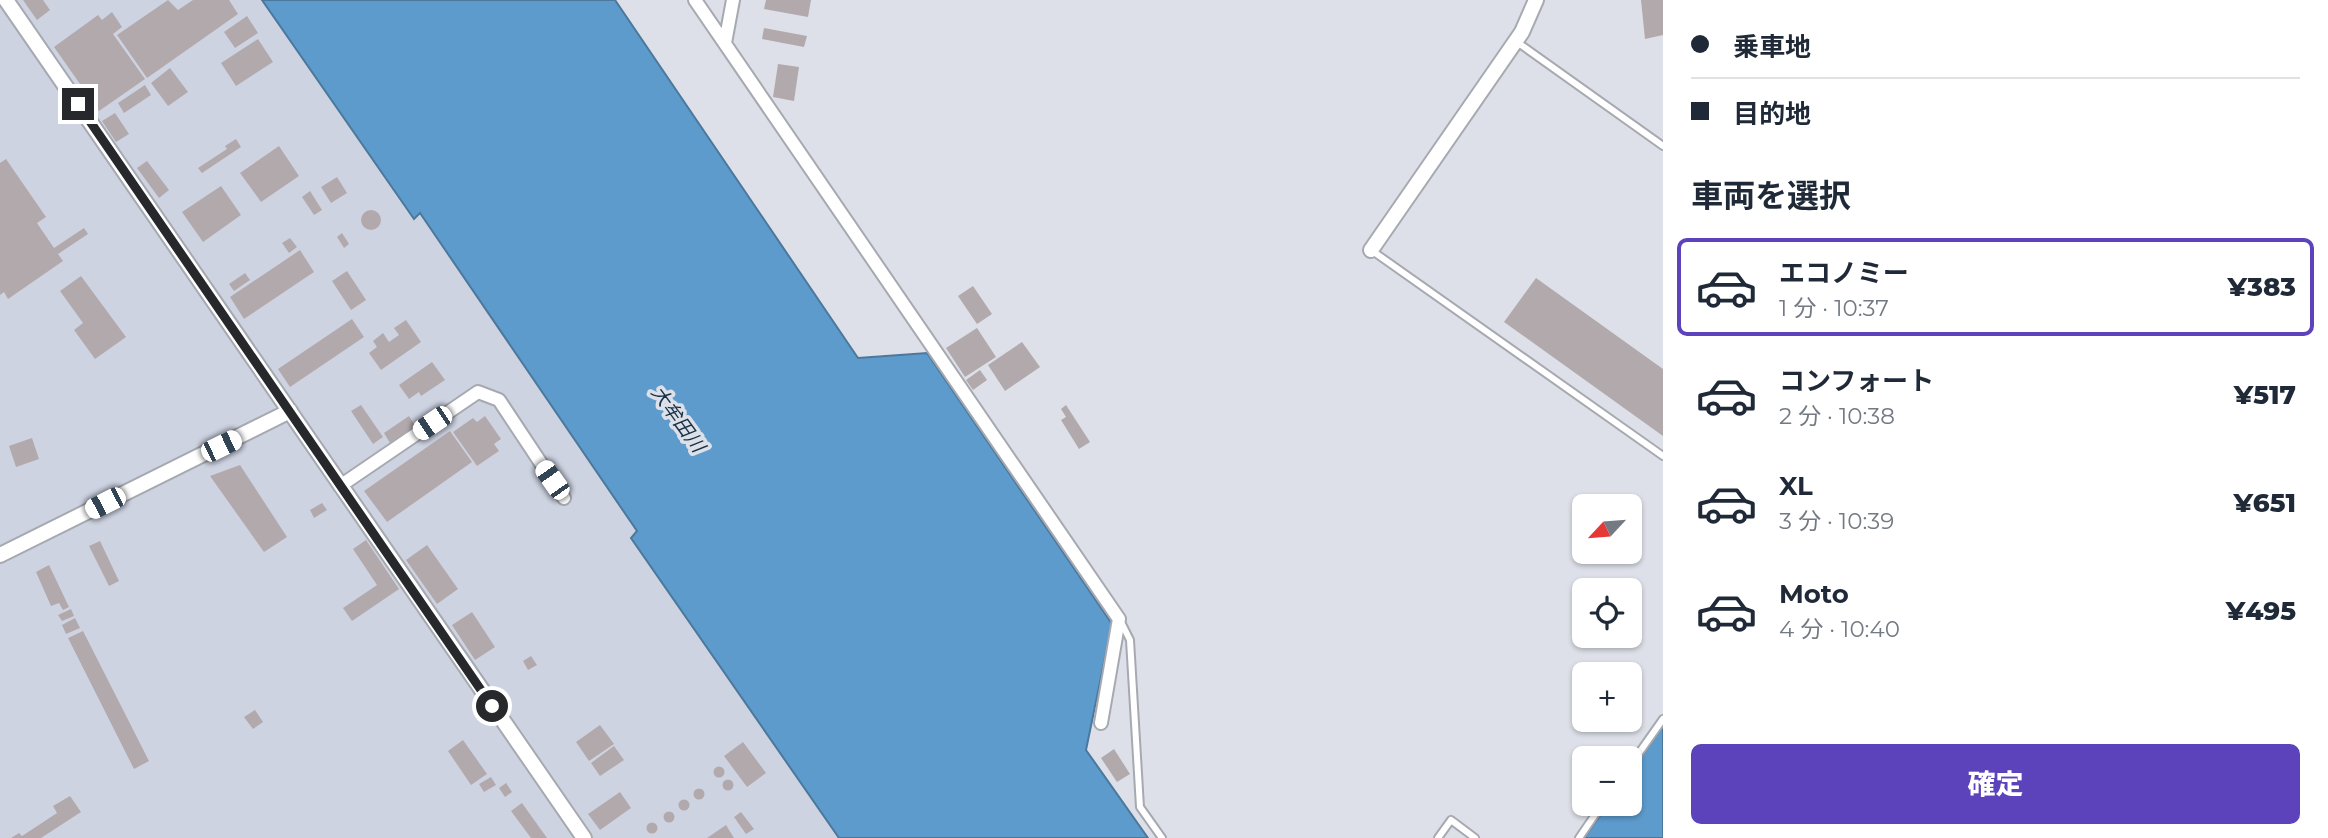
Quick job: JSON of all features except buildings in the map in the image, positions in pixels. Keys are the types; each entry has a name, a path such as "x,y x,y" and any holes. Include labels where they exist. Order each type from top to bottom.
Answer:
{"street":[{"path":"6,0 584,838"},
{"path":"695,0 1119,619 1101,723"},
{"path":"724,43 733,0"},
{"path":"1371,250 1516,41 1536,0"},
{"path":"340,486 478,392 499,400 564,498"},
{"path":"0,555 290,411"}],"lane":[{"path":"1516,41 1663,146"},
{"path":"1371,250 1663,456"},
{"path":"1119,619 1130,640 1140,807 1162,838"},
{"path":"1642,749 1663,719"},
{"path":"1579,838 1594,816"},
{"path":"1438,838 1451,820 1475,838"}],"shaded area":[{"path":"0,0 262,0 413,218 420,212 637,531 631,538 839,838 0,838"}],"water":[{"name":"大牟田川","path":"262,0 615,0 858,358 927,353 1112,624 1086,750 1148,838 839,838 631,538 637,531 420,213 414,219"},
{"path":"1663,726 1663,838 1584,838 1600,816 1642,816 1642,756"}],"route":[{"path":"78,104 492,706"}]}
